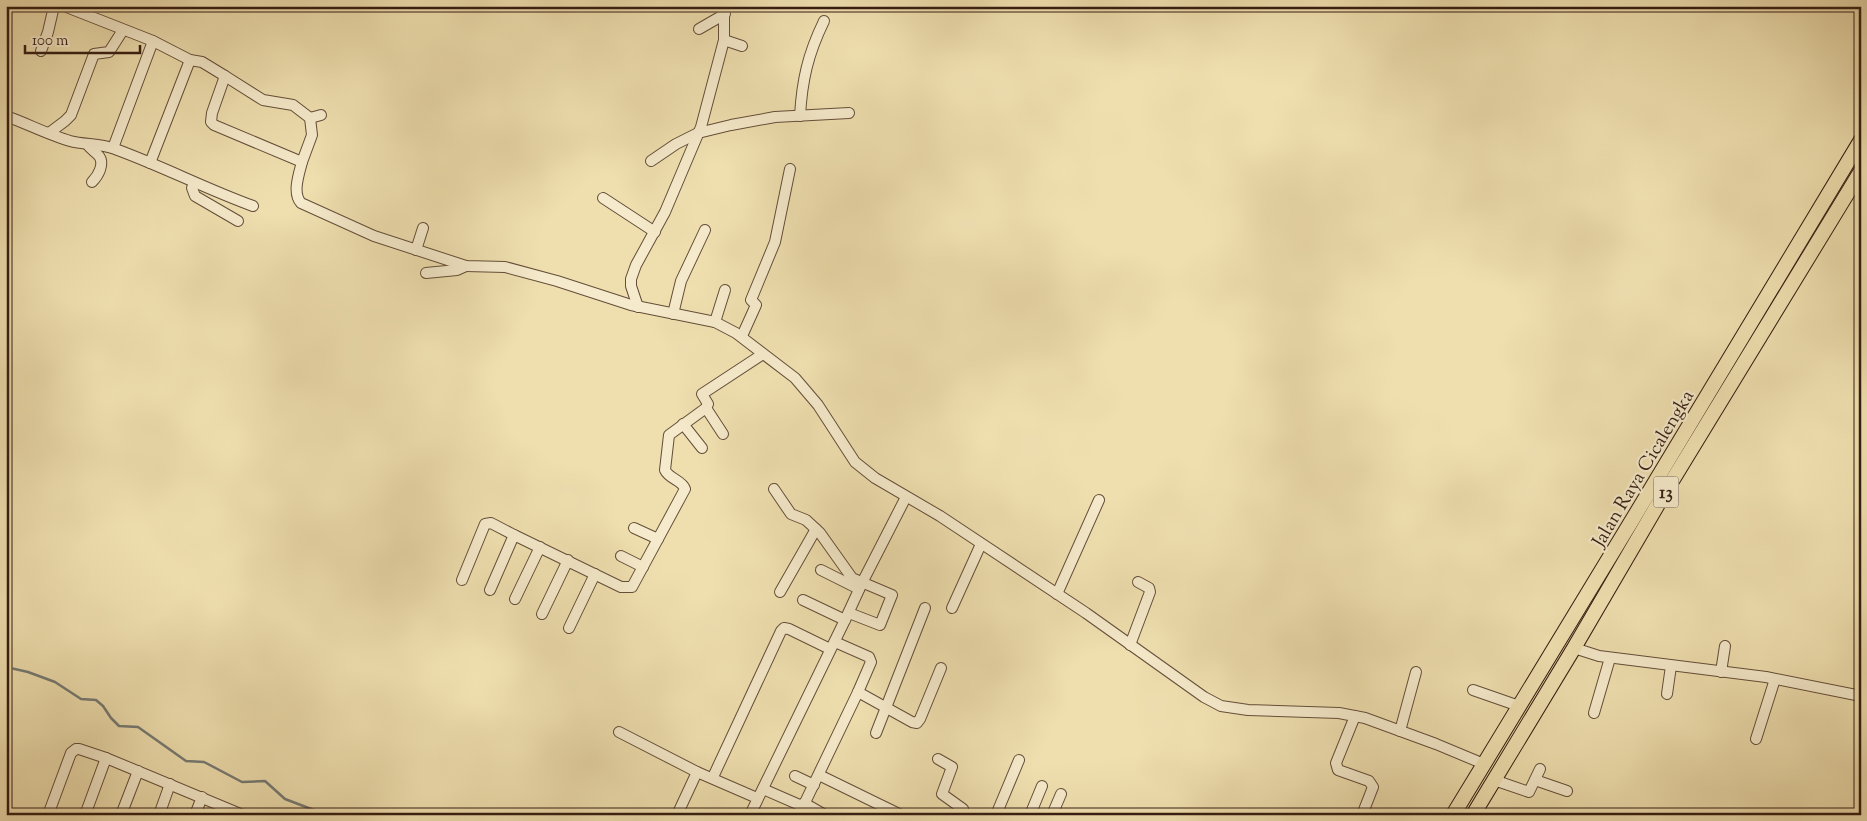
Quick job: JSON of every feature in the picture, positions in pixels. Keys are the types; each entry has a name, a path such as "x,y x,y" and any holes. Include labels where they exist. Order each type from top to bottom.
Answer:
{"highway":[{"name":"Jalan Raya Cicalengka","path":"1453,815 1861,140"},
{"name":"Jalan Raya Cicalengka","path":"1473,815 1525,731 1661,499 1861,171"},
{"path":"1509,721 1525,731"}],"street":[{"path":"41,50 48,32 54,6"},
{"path":"64,6 85,10 123,30 153,41 190,60 202,62 263,100 293,105 300,109 310,118 312,135 302,162 296,190 296,196 301,203 374,236 466,266 505,267 557,281 638,307 715,322 742,336 795,378 818,405 855,462 875,478 940,516 1086,613 1204,698 1221,706 1248,710 1339,713 1365,718 1437,744 1484,764"},
{"path":"699,29 725,10"},
{"path":"638,307 631,286 631,279 636,265 655,232 698,133 724,40 725,10"},
{"path":"800,116 804,74 813,43 824,21"},
{"path":"49,133 71,115 94,54 109,52 123,30"},
{"path":"724,40 742,46"},
{"path":"113,148 153,41"},
{"path":"150,163 190,60"},
{"path":"225,76 212,113 211,119 214,125 302,162"},
{"path":"651,160 698,133 758,119 850,113"},
{"path":"310,118 321,115"},
{"path":"6,116 57,137 113,148 253,206"},
{"path":"87,144 100,157 101,164 98,176 92,182"},
{"path":"742,336 756,305 751,300 774,242 790,168"},
{"path":"194,183 192,193 194,196 238,221"},
{"path":"603,198 655,232"},
{"path":"416,250 423,228"},
{"path":"673,314 681,281 705,230"},
{"path":"426,273 458,270 466,266"},
{"path":"715,322 725,290"},
{"path":"462,580 485,524 491,523 621,587 632,587 684,489 682,484 667,474 665,470 669,435 706,408 708,404 702,394 764,354"},
{"path":"706,408 723,434"},
{"path":"683,424 702,448"},
{"path":"774,489 791,514 806,520 816,529 848,574 861,585"},
{"path":"750,815 861,585 906,497"},
{"path":"1057,594 1099,500"},
{"path":"634,528 658,539"},
{"path":"780,592 816,529"},
{"path":"490,590 514,534"},
{"path":"952,608 982,544"},
{"path":"515,599 540,547"},
{"path":"622,556 643,566"},
{"path":"542,614 568,560"},
{"path":"803,600 847,617 878,625 881,624 892,596 821,570"},
{"path":"569,628 595,574"},
{"path":"1130,645 1150,592 1149,588 1138,582"},
{"path":"876,733 925,608"},
{"path":"713,778 781,631 784,628 789,629 871,659 858,692 802,808"},
{"path":"1721,672 1726,646"},
{"path":"1574,648 1610,658 1775,679 1861,696"},
{"path":"1594,713 1610,658"},
{"path":"1667,694 1671,666"},
{"path":"858,692 886,709 917,723 941,668"},
{"path":"1400,731 1416,672"},
{"path":"1756,739 1775,679"},
{"path":"1473,690 1519,706"},
{"path":"1355,716 1336,763 1338,770 1370,781 1372,784 1373,787 1362,815"},
{"path":"619,732 697,772 825,815"},
{"path":"48,815 73,750 80,749 202,796 232,812 243,815"},
{"path":"85,815 106,758"},
{"path":"938,759 952,769 942,794 963,809 961,815"},
{"path":"996,815 1019,760"},
{"path":"1494,780 1529,792 1540,770"},
{"path":"121,815 138,771"},
{"path":"677,815 697,772"},
{"path":"819,775 901,815"},
{"path":"795,776 814,785"},
{"path":"1535,780 1567,791"},
{"path":"159,815 170,784"},
{"path":"1030,815 1042,786"},
{"path":"1052,815 1061,794"},
{"path":"195,815 202,796"}],"waterway":[{"path":"6,667 28,672 55,682 81,699 96,700 119,726 138,727 186,761 204,762 242,782 265,781 285,799 327,815"}]}
